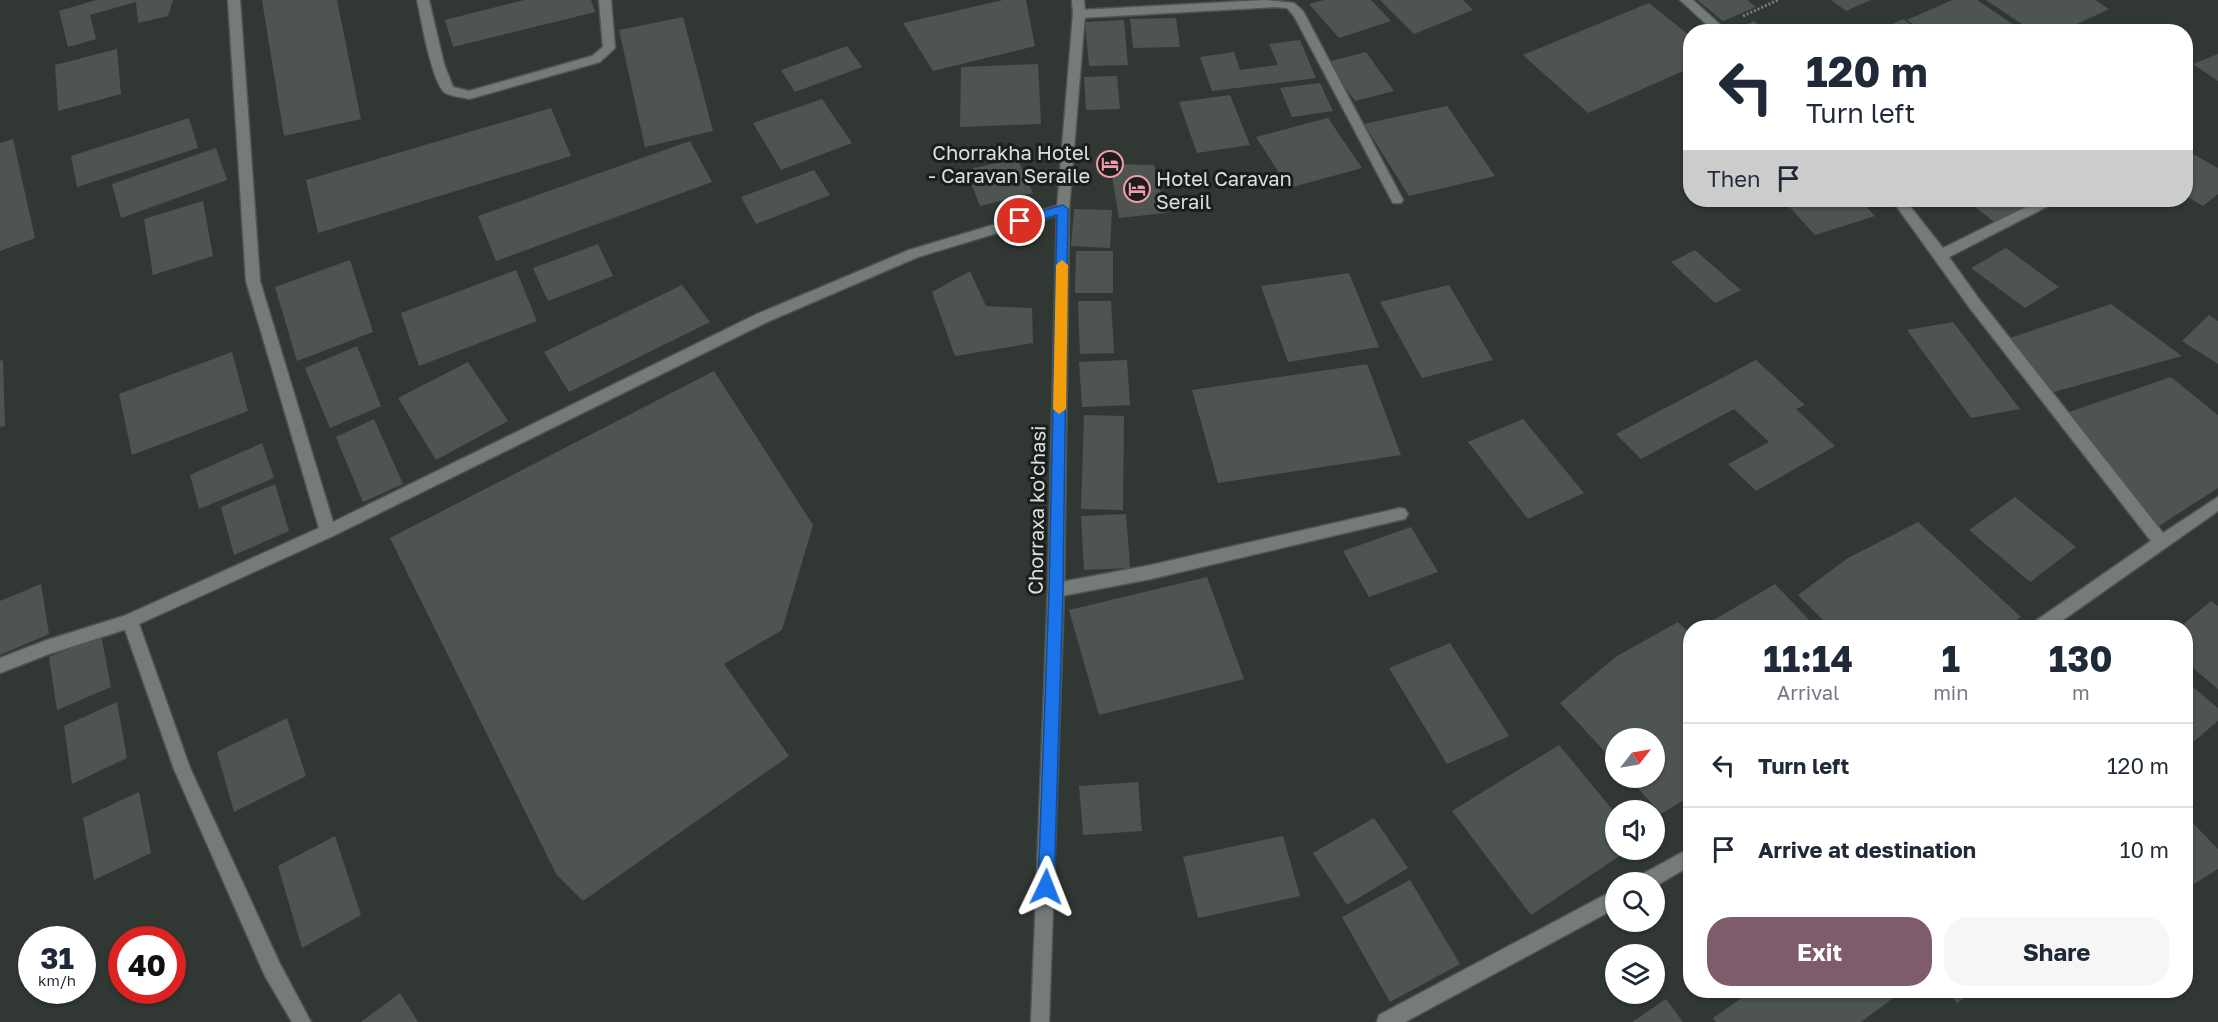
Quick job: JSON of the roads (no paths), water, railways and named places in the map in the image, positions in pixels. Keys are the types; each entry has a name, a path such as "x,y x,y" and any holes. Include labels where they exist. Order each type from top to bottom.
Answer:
{"street":[{"path":"234,0 253,281 328,531"},
{"path":"423,0 438,64 448,90 469,95 596,59 609,48 605,0"},
{"path":"1686,0 1715,24"},
{"path":"1078,7 1275,3 1290,5 1299,14 1397,200"},
{"name":"Chorraxa ko'chasi","path":"1040,1022 1056,591 1063,209 1078,7"},
{"path":"1903,207 1981,312 2160,541"},
{"path":"1941,255 2036,207"},
{"path":"0,666 47,646 130,621 328,531 762,318 914,253 1063,209"},
{"path":"2050,620 2160,541 2218,503"},
{"path":"1056,591 1151,572 1400,514"},
{"path":"130,621 182,769 272,969 302,1022"},
{"path":"1664,872 1683,862"},
{"path":"1386,1022 1605,904"}],"place":[{"name":"Chorrakha Hotel - Caravan Seraile","path":"1110,164"},
{"name":"Hotel Caravan Serail","path":"1137,189"}]}
